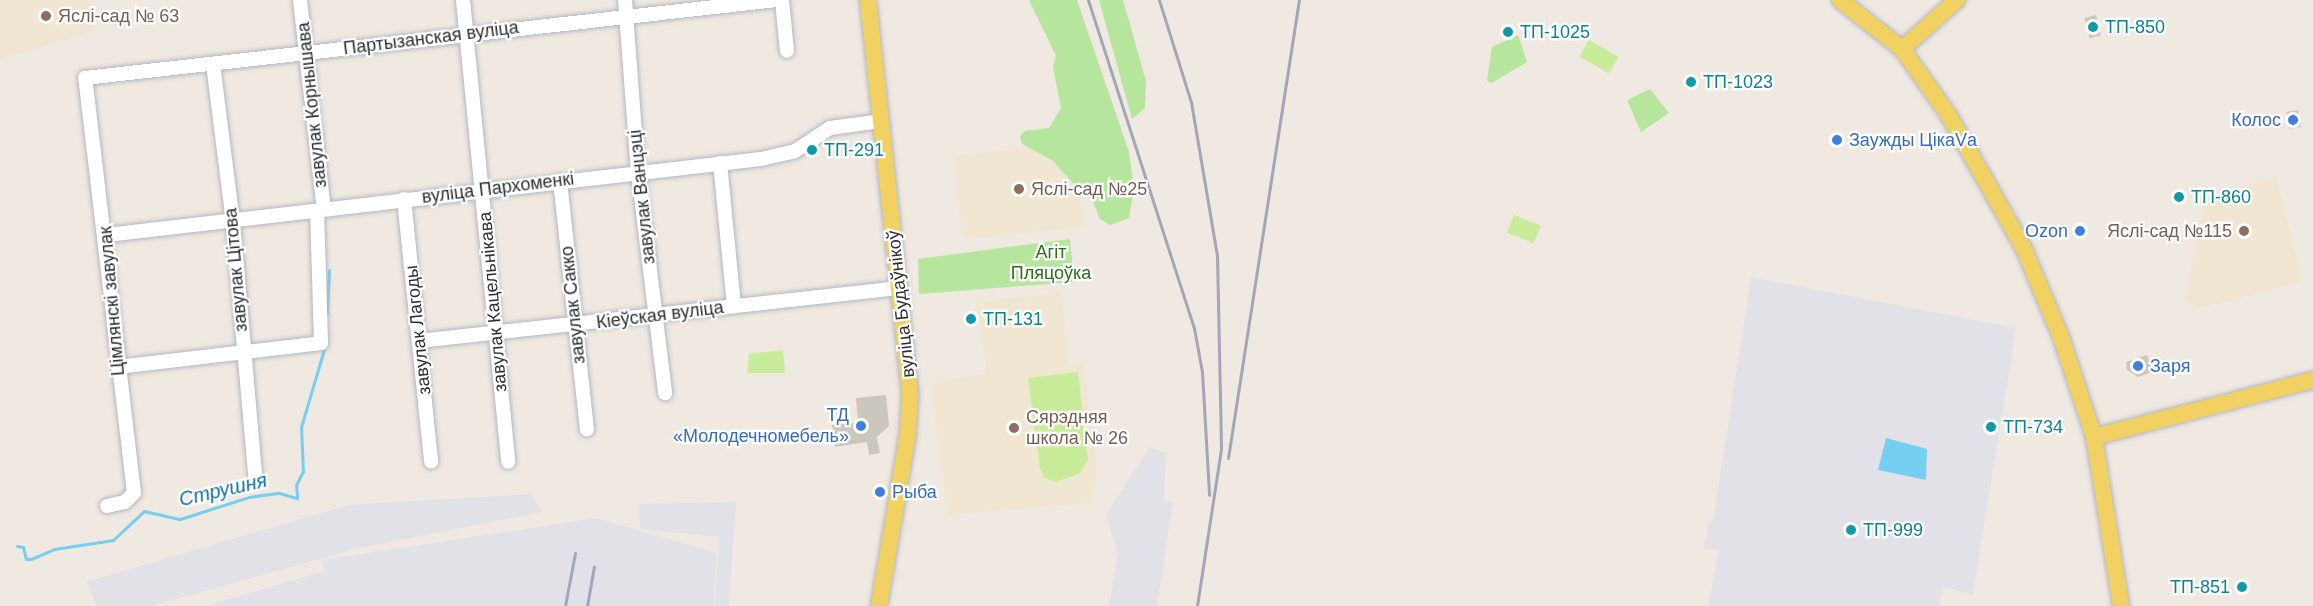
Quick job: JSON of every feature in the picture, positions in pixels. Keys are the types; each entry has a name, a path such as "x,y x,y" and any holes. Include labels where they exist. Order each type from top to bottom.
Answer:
{"main road":[{"name":"вуліца Будаўнікоў","path":"868,0 900,288 909,426 879,606"},
{"path":"1840,0 1902,49 1954,124 2024,249 2061,337 2094,437 2121,606"},
{"path":"1902,49 1957,0"},
{"path":"2094,437 2313,380"}],"street":[{"name":"завулак Корнышава","path":"243,354 321,343 320,211 307,54 300,0"},
{"name":"завулак Кацельнікава","path":"464,0 508,462"},
{"name":"завулак Ванцэці","path":"625,0 638,172 664,393"},
{"name":"Партызанская вуліца","path":"85,78 307,54 467,32 777,0"},
{"path":"782,0 787,51"},
{"name":"завулак Цітова","path":"213,64 233,222 255,476"},
{"name":"Цімлянскі завулак","path":"85,78 107,235 118,367 134,493 126,502 107,506"},
{"name":"вуліца Пархоменкі","path":"107,235 233,222 404,199 777,156 795,151 830,128 881,121"},
{"path":"720,163 734,306"},
{"name":"завулак Сакко","path":"560,181 587,430"},
{"name":"завулак Лагоды","path":"404,199 431,462"},
{"name":"Кіеўская вуліца","path":"419,341 654,317 900,288"},
{"path":"118,367 243,354"}],"shaded area":[{"name":"Яслі-сад № 63","path":"0,0 91,0 94,31 0,59"},
{"name":"Яслі-сад №25","path":"1075,143 1084,227 962,239 954,156"},
{"name":"Яслі-сад №115","path":"2276,177 2303,281 2201,308 2184,301 2205,197"},
{"path":"1751,277 2016,328 1973,594 1943,587 1939,606 1708,606 1719,551 1704,548 1709,521 1713,521"},
{"name":"Сярэдняя школа № 26","path":"1062,293 1068,365 1084,363 1098,473 1092,503 947,515 931,383 987,373 976,302"},
{"path":"1150,447 1166,454 1164,501 1173,503 1157,606 1109,606 1118,553 1106,514"},
{"path":"531,494 542,512 359,548 151,606 97,606 86,582 348,505"},
{"path":"736,502 729,606 715,606 719,537 640,529 638,504"},
{"path":"596,518 717,553 714,606 205,606 325,571 322,560"}],"green space":[{"path":"1029,0 1077,0 1129,152 1134,189 1129,218 1110,225 1100,219 1088,189 1073,183 1052,160 1022,144 1020,136 1025,131 1049,128 1061,108 1053,67 1056,56"},
{"path":"1099,0 1123,0 1146,81 1145,108 1132,119"},
{"path":"1518,35 1527,62 1492,83 1487,81 1492,47"},
{"path":"1589,40 1618,57 1609,73 1580,56"},
{"path":"1650,89 1669,113 1641,132 1627,100"},
{"path":"1514,215 1541,226 1534,243 1507,233"},
{"name":"Агіт Пляцоўка","path":"1070,239 1074,282 919,294 918,259"},
{"path":"783,350 785,373 747,373 749,354"},
{"path":"1078,372 1088,460 1079,474 1055,482 1044,477 1040,468 1028,378"}],"water":[{"path":"1886,438 1927,449 1926,480 1878,470"}],"building":[{"name":"ТП-850","path":"2096,15 2101,35 2089,38 2084,18"},
{"name":"Колос","path":"2298,110 2301,127 2289,129 2286,112"},
{"name":"Заря","path":"2147,355 2152,372 2138,377 2127,370 2126,362"},
{"name":"ТД «Молодечномебель»","path":"886,395 889,426 877,437 880,453 869,455 867,442 835,447 832,425 858,423 856,398"}],"waterway":[{"name":"Струшня","path":"327,313 329,270"},
{"name":"Струшня","path":"17,546 23,547 26,559 31,559 54,549 113,540 144,511 180,519 249,497 279,493 297,498 296,485 303,471 301,427 325,346"}],"railway":[{"path":"1088,0 1194,328 1202,372 1209,495"},
{"path":"1159,0 1191,102 1217,255 1221,449 1197,606"},
{"path":"1228,458 1299,0"},
{"path":"565,606 575,553"},
{"path":"587,606 594,567"}],"place":[{"name":"Яслі-сад № 63","path":"46,16"},
{"name":"ТП-850","path":"2093,27"},
{"name":"ТП-1025","path":"1508,32"},
{"name":"ТП-1023","path":"1691,82"},
{"name":"Колос","path":"2293,120"},
{"name":"Заужды ЦікаVа","path":"1837,140"},
{"name":"ТП-291","path":"812,150"},
{"name":"Яслі-сад №25","path":"1019,189"},
{"name":"ТП-860","path":"2179,197"},
{"name":"Ozon","path":"2080,231"},
{"name":"Яслі-сад №115","path":"2244,231"},
{"name":"ТП-131","path":"971,319"},
{"name":"Заря","path":"2138,366"},
{"name":"ТД «Молодечномебель»","path":"861,426"},
{"name":"ТП-734","path":"1991,427"},
{"name":"Сярэдняя школа № 26","path":"1014,428"},
{"name":"Рыба","path":"880,492"},
{"name":"ТП-999","path":"1851,530"},
{"name":"ТП-851","path":"2242,587"}]}
